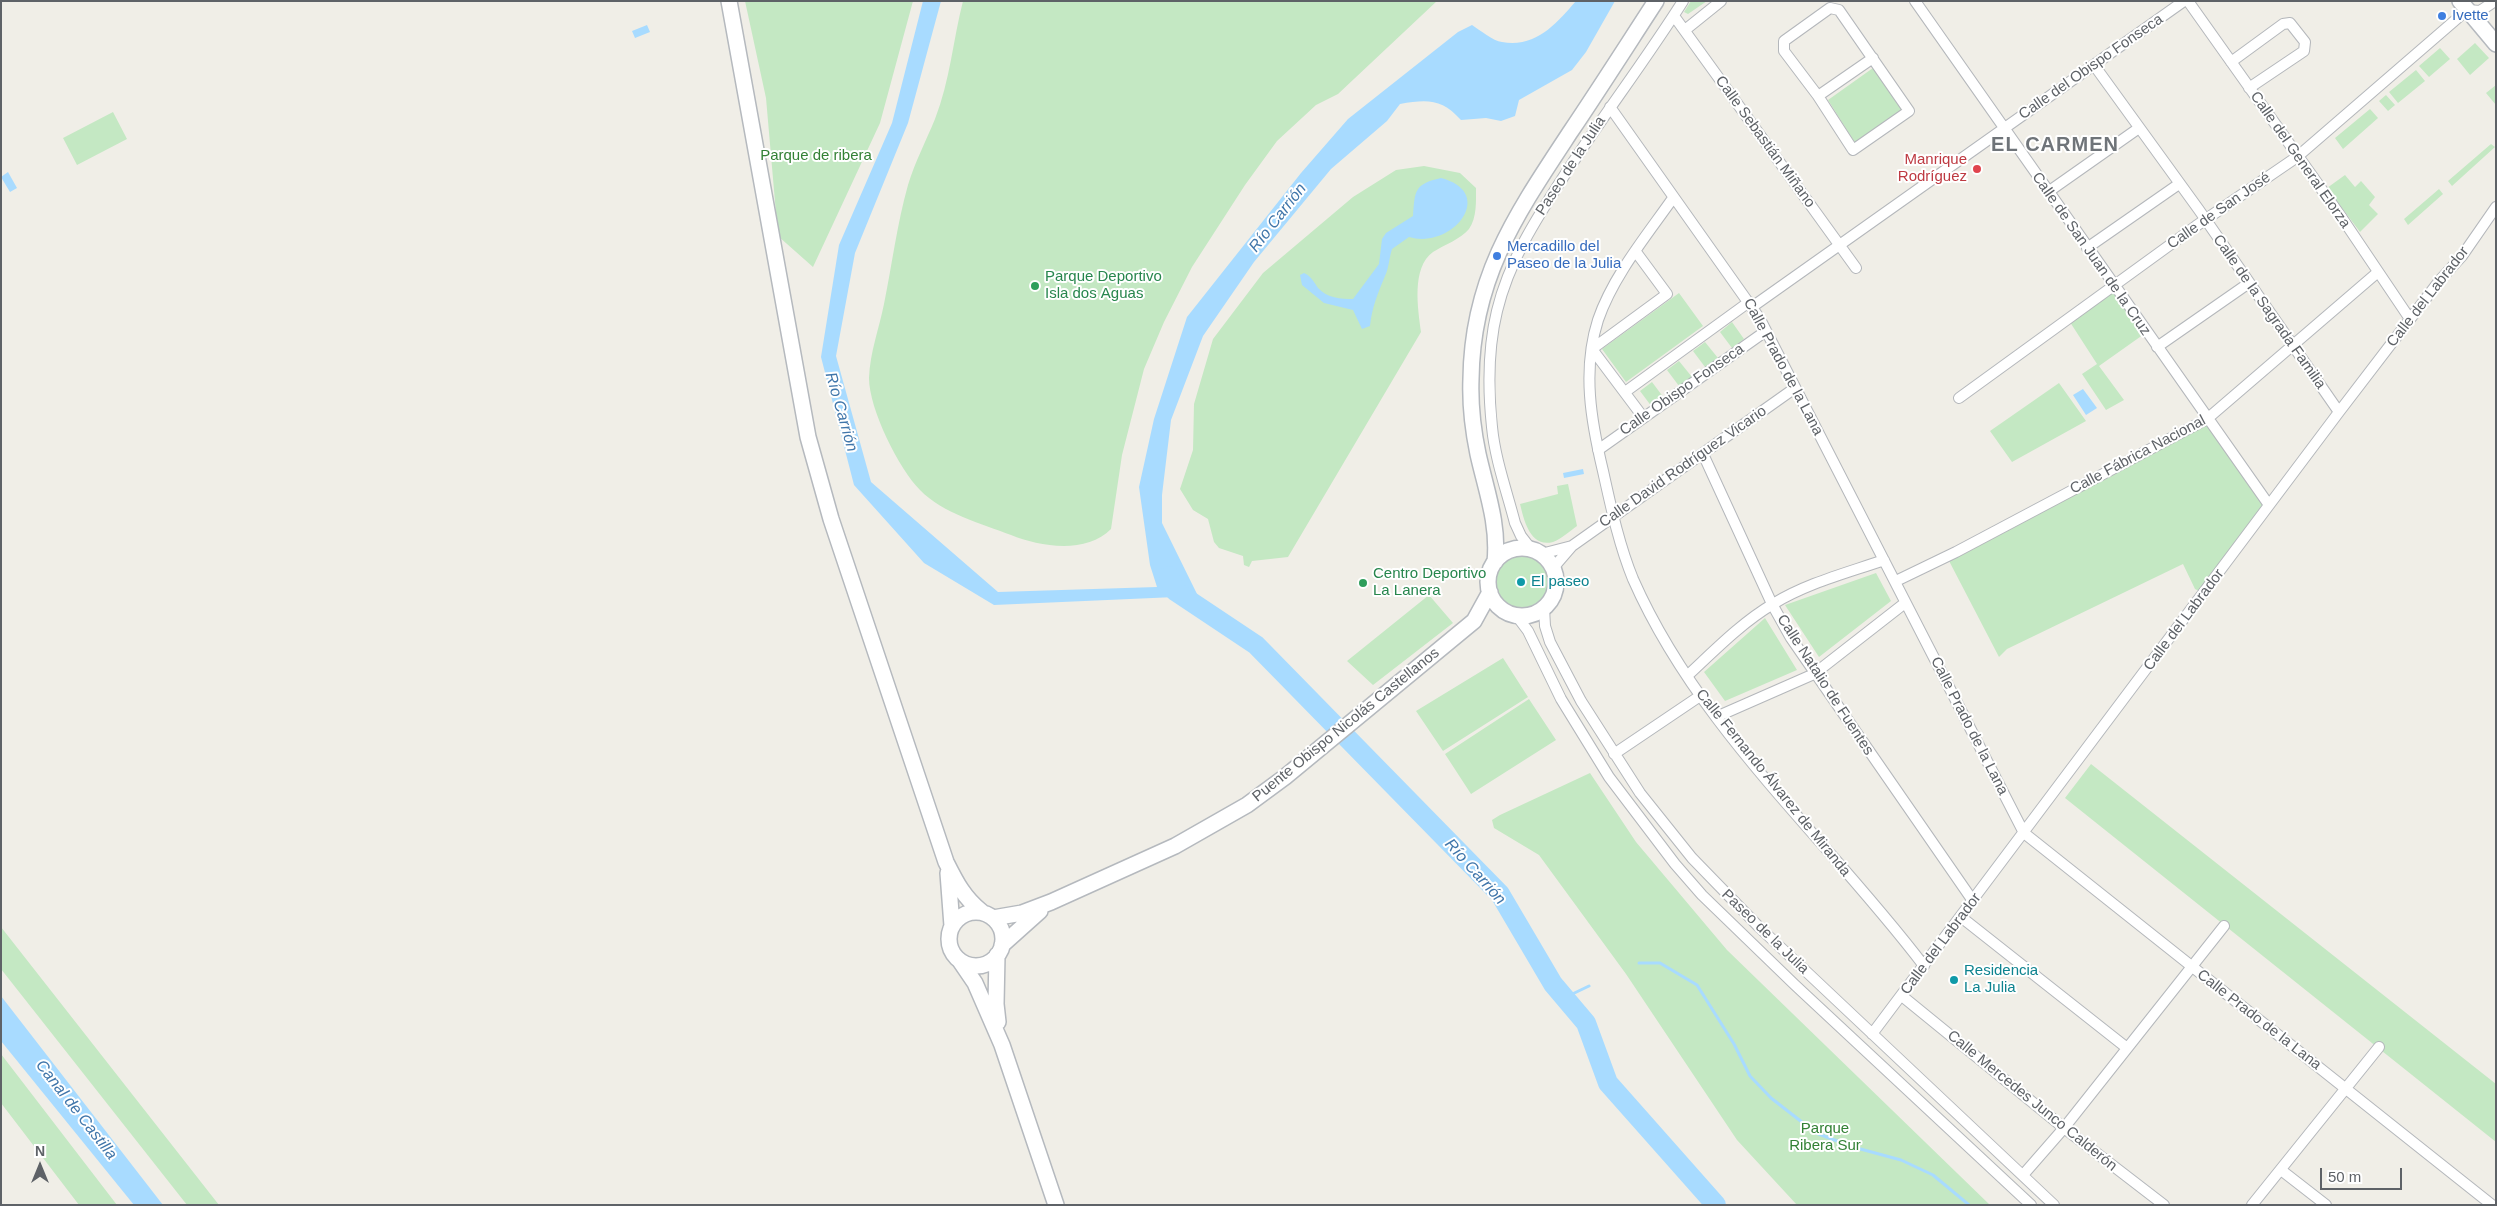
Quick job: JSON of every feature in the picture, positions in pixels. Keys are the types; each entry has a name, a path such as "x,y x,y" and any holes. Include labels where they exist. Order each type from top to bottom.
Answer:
{"main road":[{"path":"729,1 808,437 831,519 946,862 961,892 969,902 987,915 1001,930 996,1004 1002,1045"},
{"name":"Paseo de la Julia","path":"1495,562 1496,529 1478,452 1471,404 1472,358 1476,321 1484,290 1509,228 1656,1"},
{"path":"2469,5 2496,30"},
{"path":"2469,5 2496,44"},
{"name":"Paseo de la Julia","path":"1496,529 1504,542 1513,550"},
{"path":"1513,550 1536,551 1553,568 1556,581 1555,590 1544,608 1531,615 1516,615 1502,609 1494,602 1490,592 1490,573 1495,562 1505,552 1513,550"},
{"name":"Puente Obispo Nicolás Castellanos","path":"1474,620 1490,592"},
{"name":"Puente Obispo Nicolás Castellanos","path":"987,915 1022,913 1051,902 1208,828 1254,800 1285,777 1474,620 1502,609"},
{"path":"946,862 952,926 948,938 950,947 975,983 1002,1045 1056,1205"},
{"name":"Puente Obispo Nicolás Castellanos","path":"1000,950 1029,919 1051,902"},
{"path":"952,926 964,914 987,915"},
{"path":"960,961 968,965 984,964 1000,950"}],"street":[{"name":"Paseo de la Julia","path":"1536,551 1521,536 1516,523 1492,430 1490,388 1494,327 1510,269 1524,238 1610,107 1683,1"},
{"path":"1685,30 1721,1"},
{"name":"Calle de San Juan de la Cruz","path":"1915,1 2269,505"},
{"name":"Calle del Obispo Fonseca","path":"1751,304 1840,245 2184,1"},
{"name":"Calle del General Elorza","path":"2188,1 2342,218 2410,319"},
{"name":"Calle de San José","path":"1959,398 2205,220 2297,156 2469,5 2495,1"},
{"path":"1830,8 1839,10 1873,58 1909,111 1853,150 1818,96 1784,51 1784,42 1830,8"},
{"name":"Calle Sebastián Miñano","path":"1674,16 1856,268"},
{"path":"2231,62 2283,24 2290,23 2305,42 2304,51 2249,88"},
{"path":"1818,96 1873,58"},
{"name":"Calle de la Sagrada Familia","path":"2094,65 2339,412"},
{"name":"Calle Prado de la Lana","path":"1610,107 1673,198 1751,304 1896,581 1905,603 2024,833 2492,1205"},
{"path":"2048,192 2139,128"},
{"path":"2087,248 2179,184"},
{"name":"Calle Fernando Álvarez de Miranda","path":"1673,198 1636,252 1599,319 1589,370 1590,396 1598,450 1613,516 1633,578 1658,629 1700,696 1924,966"},
{"name":"Calle del Labrador","path":"1872,1034 2339,412 2410,319 2462,256 2496,207"},
{"path":"1636,252 1667,294 1592,349 1644,417"},
{"name":"Calle Fábrica Nacional","path":"1896,581 1956,552 2207,419 2378,272"},
{"path":"2157,347 2249,283"},
{"name":"Calle Obispo Fonseca","path":"1624,392 1751,304"},
{"name":"Calle Obispo Fonseca","path":"1598,450 1766,331"},
{"name":"Calle David Rodríguez Vicario","path":"1553,568 1572,546 1795,388"},
{"name":"Calle Natalio de Fuentes","path":"1703,454 1772,604 1814,674 1973,901"},
{"name":"Calle David Rodríguez Vicario","path":"1536,551 1572,546"},
{"path":"1687,676 1732,635 1772,604 1799,590 1884,560"},
{"path":"1716,717 1814,674 1905,603"},
{"name":"Paseo de la Julia","path":"1544,608 1545,626 1550,642 1581,701 1640,793 1692,858 1760,928 2054,1205"},
{"name":"Paseo de la Julia","path":"1516,615 1528,632 1561,700 1609,777 1675,864 1702,894 1794,985 2031,1205"},
{"path":"1614,754 1700,696"},
{"path":"1961,917 2128,1048"},
{"path":"2024,1176 2224,926"},
{"name":"Calle Mercedes Junco Calderón","path":"1902,996 2064,1128 2164,1205"},
{"path":"2252,1205 2379,1047"},
{"path":"2281,1170 2326,1205"}],"green space":[{"name":"Parque de ribera","path":"745,1 913,1 880,123 813,267 778,236 766,98"},
{"name":"Parque Deportivo Isla dos Aguas","path":"963,1 1437,1 1338,94 1316,105 1277,141 1245,185 1192,267 1164,322 1144,369 1122,455 1111,529 1101,537 1076,545 1063,546 1035,543 963,517 929,498 912,480 895,454 880,422 870,391 871,359 884,304 904,200 914,168 940,105"},
{"path":"1691,1 1707,1 1688,14 1684,12"},
{"path":"2475,43 2489,58 2470,75 2457,59"},
{"path":"2440,48 2450,59 2429,77 2419,66"},
{"path":"1873,68 1902,110 1855,143 1828,100"},
{"path":"2416,70 2425,81 2398,103 2389,92"},
{"path":"2496,85 2496,105 2486,93"},
{"path":"2386,95 2395,105 2388,111 2379,101"},
{"path":"2370,109 2378,118 2343,149 2335,138"},
{"path":"113,112 127,139 77,165 63,138"},
{"path":"2491,144 2495,147 2452,186 2448,181"},
{"path":"1424,166 1460,173 1476,188 1476,209 1472,225 1462,236 1433,252 1421,268 1418,301 1421,332 1288,557 1252,561 1249,567 1244,565 1243,556 1219,548 1214,542 1208,519 1193,510 1180,489 1193,450 1194,404 1213,339 1263,273 1353,197 1396,170"},
{"path":"2345,175 2355,187 2361,181 2375,197 2369,205 2378,214 2360,232 2327,188"},
{"path":"2439,189 2443,194 2408,225 2404,219"},
{"path":"2114,286 2147,332 2099,366 2124,400 2106,410 2082,374 2097,364 2068,319"},
{"path":"1679,293 1703,326 1626,382 1602,349"},
{"path":"1732,322 1744,339 1732,348 1720,332"},
{"path":"1705,342 1718,358 1705,367 1693,351"},
{"path":"1679,361 1692,377 1679,386 1667,370"},
{"path":"1652,382 1664,398 1652,407 1640,391"},
{"path":"2059,383 2086,421 2012,462 1990,431"},
{"path":"2207,419 2269,505 2203,593 2195,589 2183,564 2007,649 1999,657 1947,557"},
{"path":"1568,484 1577,526 1553,542 1545,543 1539,541 1529,531 1520,504 1558,494 1557,486"},
{"path":"1522,548 1535,551 1546,558 1553,569 1556,582 1553,595 1546,606 1535,613 1522,616 1509,613 1498,606 1491,595 1488,582 1491,569 1498,558 1509,551"},
{"path":"1876,573 1891,601 1819,657 1785,605"},
{"path":"1429,595 1453,623 1373,685 1347,661"},
{"path":"1765,618 1797,670 1725,701 1704,672"},
{"path":"1503,658 1528,697 1443,751 1416,711"},
{"path":"1529,699 1556,740 1471,794 1445,754"},
{"path":"2091,764 2496,1084 2496,1142 2065,798"},
{"name":"Parque Ribera Sur","path":"1590,773 1636,842 1727,950 1990,1205 1797,1205 1737,1140 1626,974 1539,855 1494,828 1492,820 1500,815"},
{"path":"1,927 219,1205 187,1205 1,969"},
{"path":"1,1054 117,1205 79,1205 1,1103"}],"water":[{"path":"923,1 941,1 908,123 855,253 836,356 871,482 998,592 1157,587 1150,565 1139,487 1154,419 1187,317 1301,173 1348,119 1458,32 1472,25 1498,41 1514,43 1525,41 1535,38 1553,26 1576,1 1615,1 1586,52 1572,70 1519,100 1515,116 1501,121 1486,118 1461,120 1441,104 1434,102 1419,101 1400,104 1387,121 1331,169 1254,262 1203,336 1171,420 1162,495 1162,523 1198,596 994,605 924,563 854,485 821,357 839,245 892,123"},
{"path":"647,25 650,32 635,38 632,31"},
{"path":"8,172 17,188 10,192 1,177"},
{"path":"1441,178 1458,185 1466,195 1467,207 1462,218 1453,228 1440,235 1425,239 1409,237 1392,249 1387,270 1374,306 1370,326 1362,329 1353,310 1324,303 1302,285 1300,275 1304,273 1326,294 1339,298 1353,299 1379,264 1382,239 1386,233 1413,216 1414,200 1421,186"},
{"path":"2083,389 2097,408 2086,415 2073,395"},
{"path":"1583,469 1584,474 1564,478 1563,473"},
{"name":"Canal de Castilla","path":"1,996 163,1205 134,1205 1,1041"}],"waterway":[{"name":"Río Carrión","path":"1169,576 1175,591 1256,645 1500,894 1553,984 1586,1023 1608,1083 1716,1205"},
{"path":"1639,963 1660,963 1697,985 1734,1044 1750,1076 1771,1098 1816,1133 1853,1147 1901,1160 1933,1175 1969,1205"},
{"path":"1564,998 1589,986"}],"place":[{"name":"Ivette","path":"2442,16"},
{"name":"Manrique Rodríguez","path":"1977,169"},
{"name":"Mercadillo del Paseo de la Julia","path":"1497,256"},
{"name":"Parque Deportivo Isla dos Aguas","path":"1035,286"},
{"name":"El paseo","path":"1521,582"},
{"name":"Centro Deportivo La Lanera","path":"1363,583"},
{"name":"Residencia La Julia","path":"1954,980"}],"district":[{"name":"EL CARMEN","path":"2055,145"}]}
